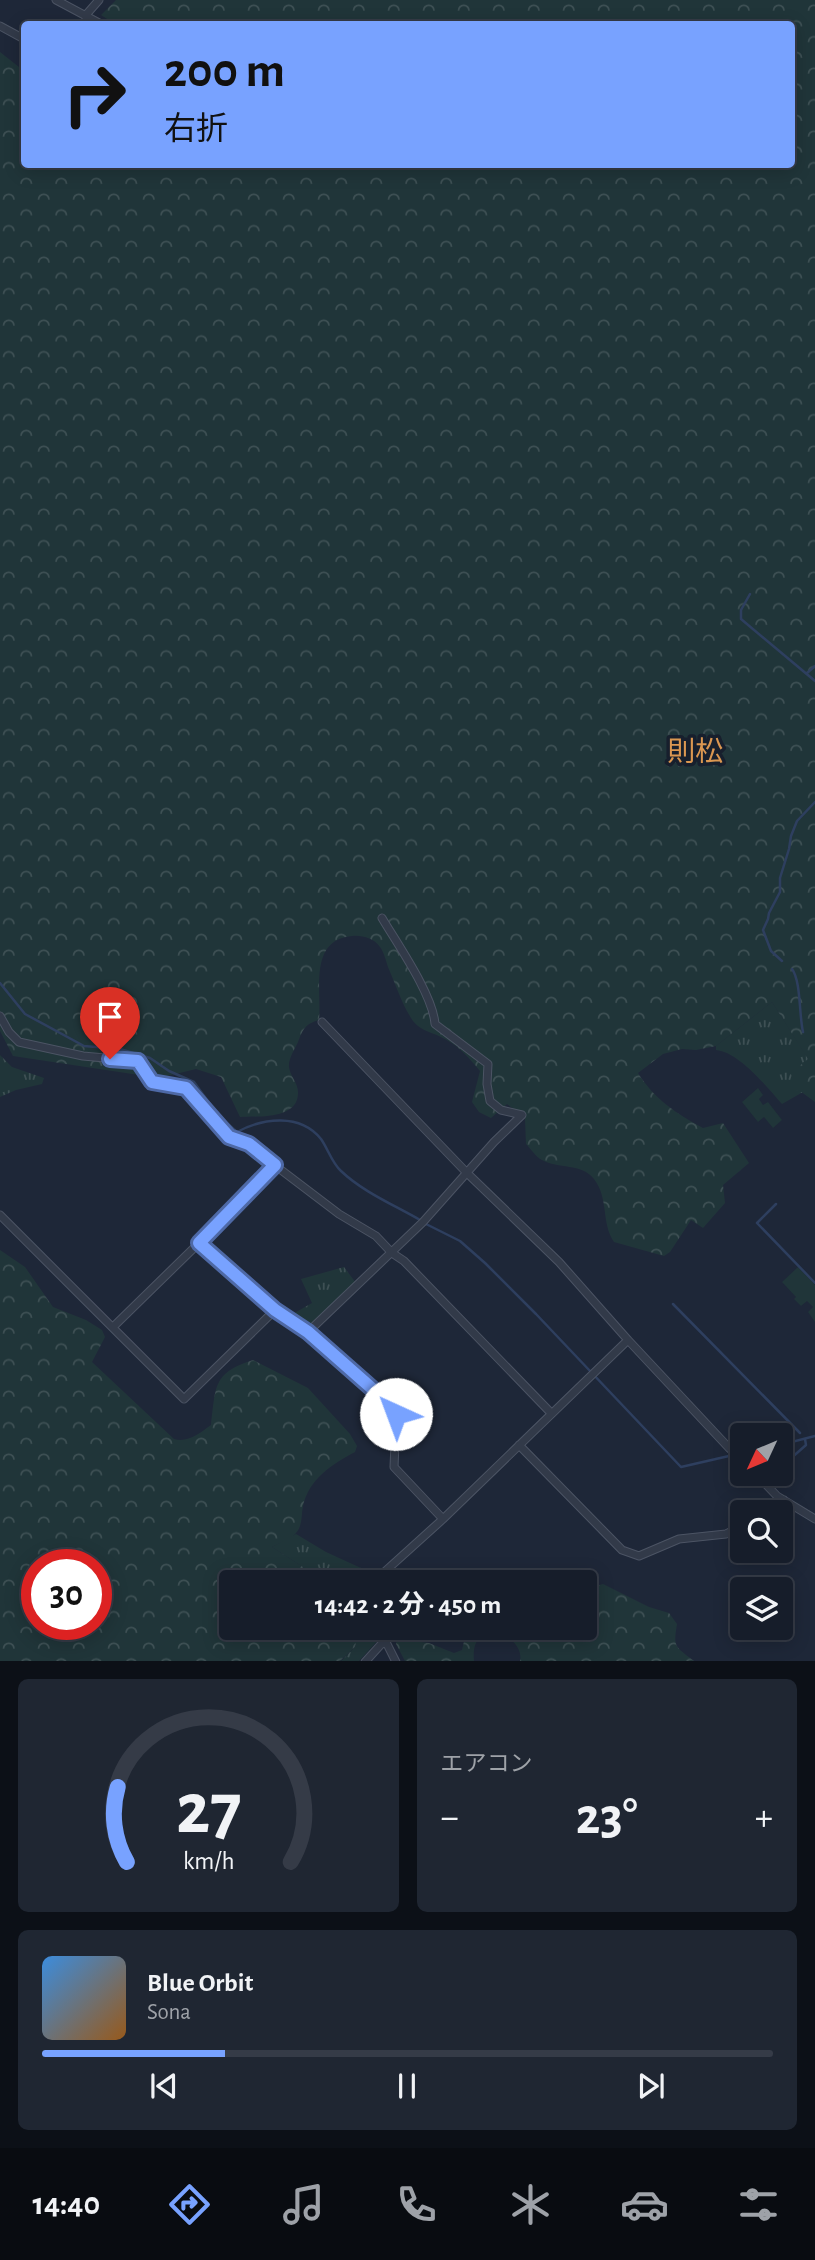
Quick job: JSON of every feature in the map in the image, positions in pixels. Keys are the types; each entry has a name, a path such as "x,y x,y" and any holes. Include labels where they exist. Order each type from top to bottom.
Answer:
{"street":[{"path":"56,0 95,21"},
{"path":"85,16 99,0"},
{"path":"0,26 21,37"},
{"path":"308,1332 423,1222 494,1142 522,1115 501,1110 490,1101 488,1064 435,1024 425,992 382,918"},
{"path":"0,1016 9,1032 19,1042 83,1056 138,1061 152,1082 186,1088 229,1137 249,1144 340,1214 376,1236 421,1278 551,1413"},
{"path":"323,1022 467,1173 559,1262 730,1449"},
{"path":"113,1327 275,1165"},
{"path":"0,1215 184,1399 275,1310"},
{"path":"199,1243 275,1310 308,1332 393,1407 396,1420 394,1467 443,1520"},
{"path":"387,1570 443,1520 628,1340"},
{"path":"519,1445 622,1550 639,1556 679,1539 730,1532"},
{"path":"767,1486 785,1500"},
{"path":"793,1505 815,1520"},
{"path":"365,1661 386,1640 396,1661"}],"green space":[{"path":"116,0 815,0 815,1102 795,1090 791,1073 808,1059 772,1002 716,1046 696,1050 682,1049 663,1054 638,1073 659,1098 703,1128 723,1123 749,1163 723,1185 725,1203 703,1228 691,1220 670,1252 664,1256 614,1242 608,1227 602,1194 594,1179 576,1168 548,1163 538,1157 526,1144 525,1118 507,1104 491,1118 479,1112 472,1102 480,1071 455,1046 416,1025 402,1002 381,949 375,941 367,938 352,936 338,940 329,947 323,957 319,982 319,1020 305,1028 289,1064 297,1086 296,1101 292,1108 276,1115 240,1117 221,1077 196,1069 159,1078 13,1056 0,1031 0,52 21,69 21,168 795,168 795,21 110,21 101,15"},
{"path":"772,1002 809,1060 800,1091 803,1092 782,1104 743,1063 725,1052 716,1050 716,1046"},
{"path":"0,1055 12,1067 44,1078 42,1084 0,1097"},
{"path":"758,1088 763,1095 759,1099 763,1105 768,1102 782,1120 773,1128 764,1117 758,1122 742,1102"},
{"path":"0,1250 25,1267 53,1307 86,1320 102,1330 105,1337 92,1362 174,1439 189,1438 211,1425 218,1383 230,1370 253,1360 308,1388 350,1434 357,1446 355,1452 330,1467 316,1480 306,1496 298,1530 272,1547 307,1570 219,1570 219,1640 357,1640 355,1647 340,1661 0,1661"},
{"path":"344,1267 356,1283 307,1329 291,1315 312,1303 301,1279"},
{"path":"798,1267 815,1285 815,1322 808,1312 813,1307 807,1301 801,1306 782,1282"},
{"path":"296,1534 326,1552 365,1570 307,1570 272,1547"},
{"path":"603,1584 649,1607 669,1613 677,1624 677,1646 694,1661 520,1661 520,1652 511,1640 597,1640 597,1586"},
{"path":"357,1640 378,1640 359,1661 341,1661 355,1647"},
{"path":"397,1640 405,1640 429,1643 454,1653 462,1650 464,1640 478,1640 474,1661 405,1661 396,1644"}],"waterway":[{"path":"750,594 741,610 741,619 815,681"},
{"path":"807,673 815,666"},
{"path":"782,961 771,951 763,930 780,892 780,878 797,821 815,802"},
{"path":"792,969 797,982 803,1032"},
{"path":"0,983 25,1014 84,1046 120,1049 150,1058 169,1071 194,1082 218,1115 237,1132 269,1121 281,1120 303,1125 321,1139 335,1164 350,1179 420,1220"},
{"path":"776,1204 757,1223 815,1283"},
{"path":"426,1224 460,1241 485,1263 681,1467 730,1456"},
{"path":"673,1304 800,1433"},
{"path":"793,1442 815,1436"},
{"path":"793,1456 806,1445 805,1439"}],"district":[{"name":"則松","path":"695,751"}],"route":[{"path":"110,1059 138,1061 152,1082 186,1088 229,1137 249,1144 275,1165 199,1243 275,1310 308,1332 393,1407 396,1414"}]}
